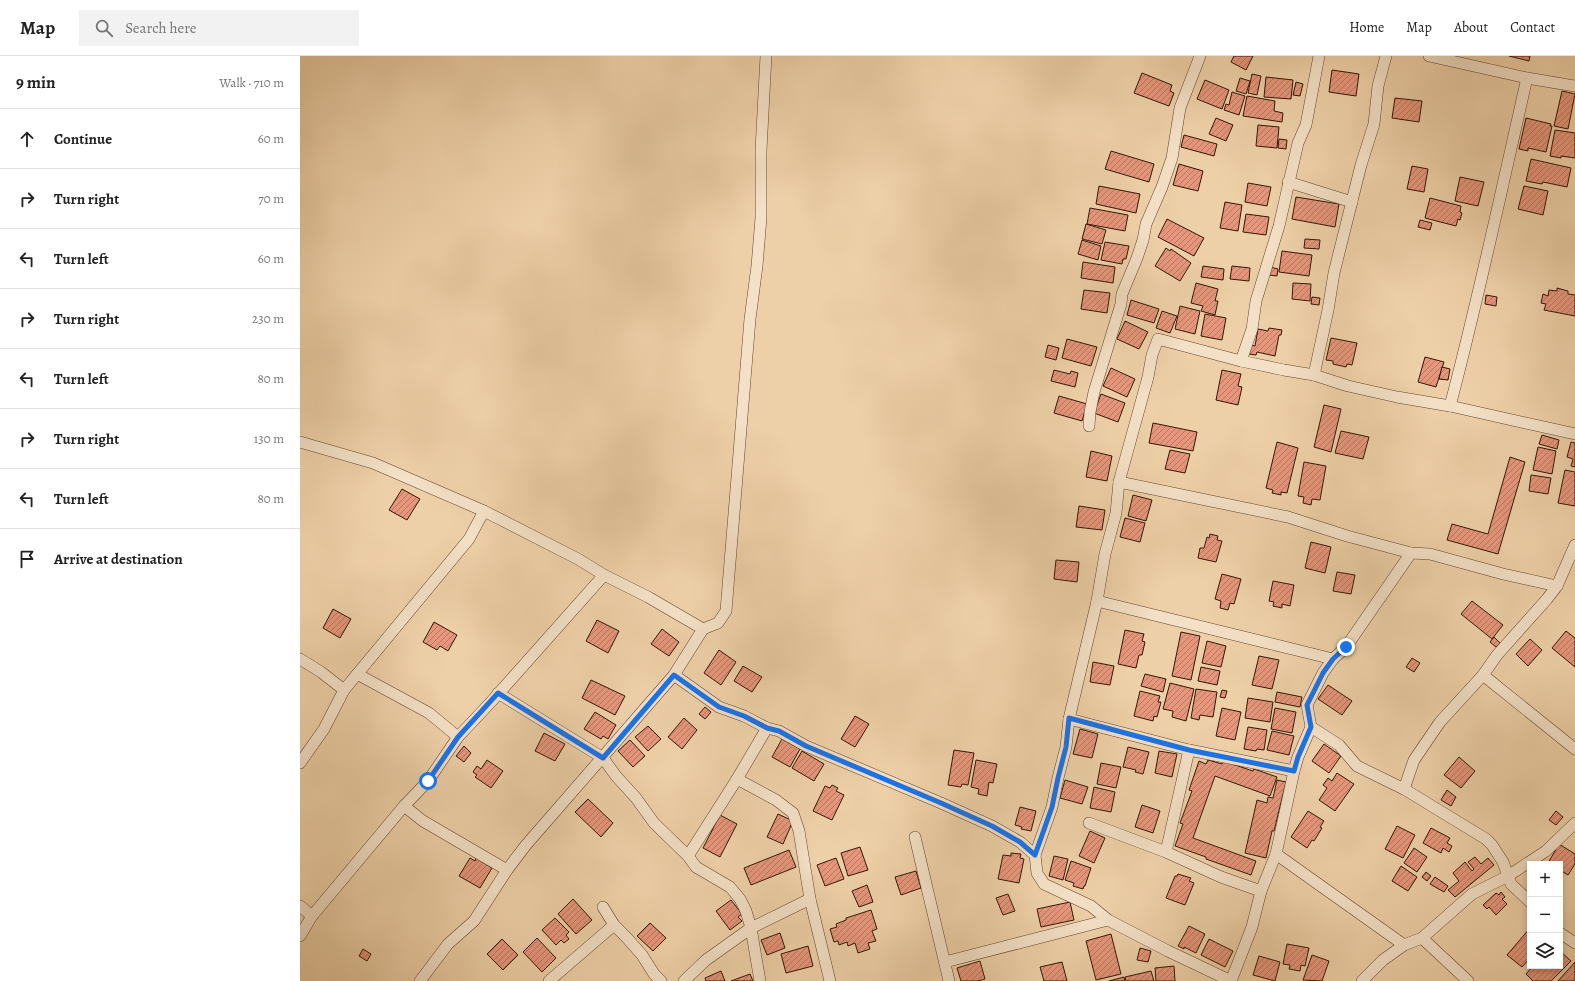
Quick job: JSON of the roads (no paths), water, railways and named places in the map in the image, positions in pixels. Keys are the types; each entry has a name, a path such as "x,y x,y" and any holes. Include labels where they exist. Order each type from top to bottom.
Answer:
{"street":[{"path":"420,981 448,944 474,920 507,870 554,813 674,675 703,628 718,623 726,611 750,318 758,266 761,218 761,150 766,56"},
{"path":"1089,426 1094,392 1114,324 1122,304 1122,294 1137,258 1146,224 1162,187 1172,158 1180,108 1200,56"},
{"path":"1241,360 1252,329 1256,301 1279,226 1298,143 1306,125 1319,56"},
{"path":"1314,374 1328,310 1334,273 1361,165 1374,124 1378,86 1386,56"},
{"path":"1429,56 1527,78 1575,86"},
{"path":"1450,406 1496,220 1527,78"},
{"path":"1288,182 1352,202"},
{"path":"1411,553 1346,647 1333,659 1323,673 1307,705 1311,727 1298,757 1294,771 1276,854 1261,891 1252,927 1231,981 1108,920 1091,906 1044,884 1037,873 1035,855 1052,807 1066,747 1069,718 1097,601 1105,554 1116,513 1119,482 1148,377 1152,355 1158,339 1284,370 1314,374 1348,386 1397,397 1450,406 1575,434"},
{"path":"300,442 373,463 484,511 578,559 604,575 648,597 703,628"},
{"path":"1119,482 1288,517 1347,536 1411,553 1430,554 1503,574 1557,586"},
{"path":"300,763 324,729 344,690 469,539 484,511"},
{"path":"1404,789 1414,760 1440,722 1483,675 1497,655 1557,586 1575,545"},
{"path":"300,936 312,916 404,806 428,781 458,737 604,575"},
{"path":"1097,601 1333,659"},
{"path":"300,659 321,672 344,690"},
{"path":"357,674 429,713 458,737"},
{"path":"674,675 719,707 744,716 767,728 779,731 806,746 992,826 1020,842 1035,855"},
{"path":"1483,675 1575,749"},
{"path":"498,693 603,758 616,776 636,798 654,823 688,856 696,867 730,887 740,898 746,911 751,928 760,981"},
{"path":"1069,718 1189,750 1294,771"},
{"path":"1311,727 1339,745 1357,766 1404,789 1486,839 1492,845 1503,862 1512,884 1527,899"},
{"path":"688,856 738,779 767,728"},
{"path":"1166,852 1189,750"},
{"path":"738,779 776,800 793,814 799,831 810,900 830,981"},
{"path":"404,806 423,821 507,870"},
{"path":"1089,823 1166,852 1221,877 1261,891"},
{"path":"1362,981 1383,960 1404,944 1422,938 1472,894 1508,876 1546,851 1575,823"},
{"path":"915,837 949,981"},
{"path":"1276,854 1404,944"},
{"path":"684,981 706,960 751,928 810,900"},
{"path":"300,906 312,916"},
{"path":"603,906 614,925 642,955 654,974 661,981"},
{"path":"944,962 1108,920"},
{"path":"550,981 614,925"},
{"path":"1563,935 1575,942"},
{"path":"1422,938 1468,981"}]}
